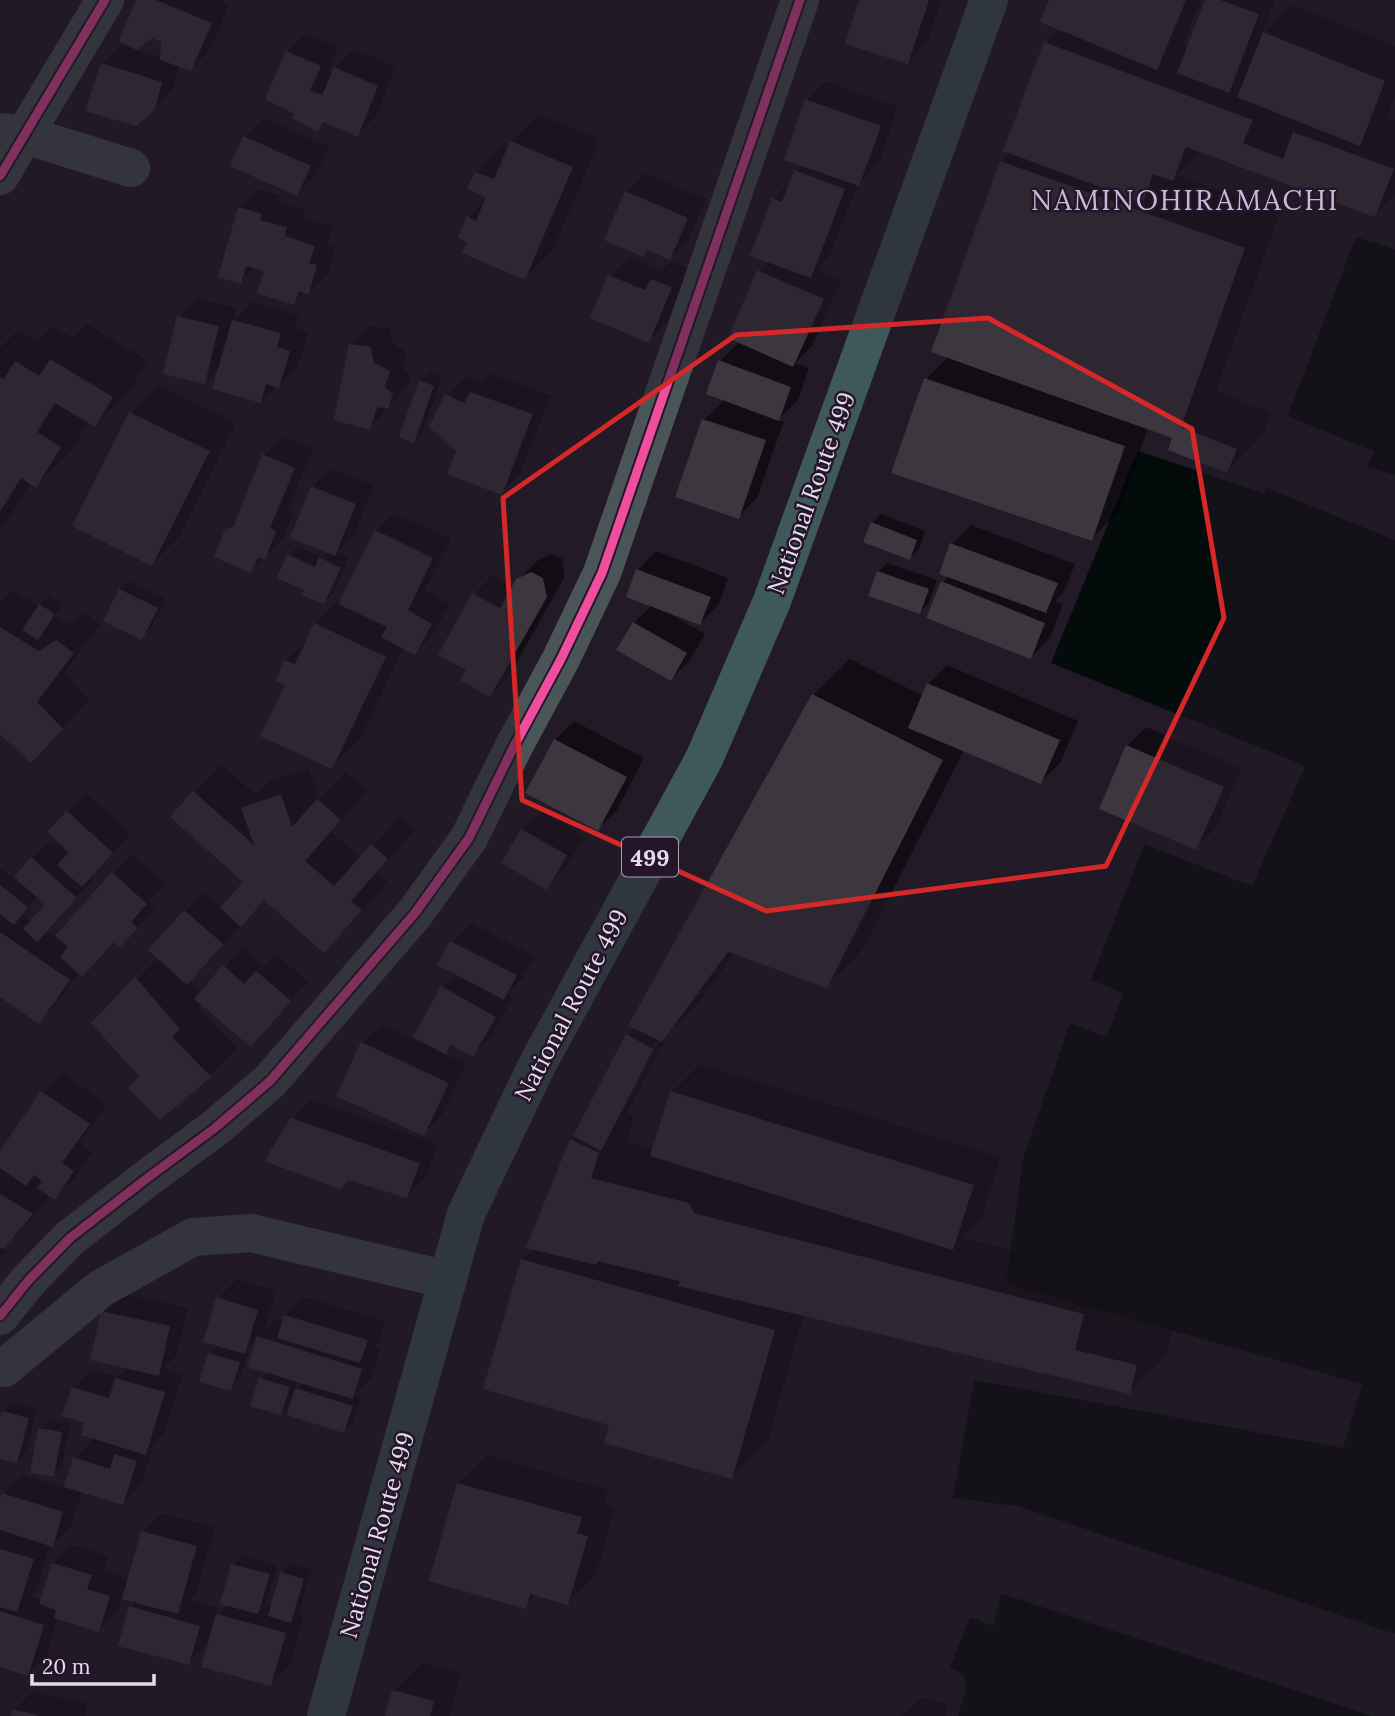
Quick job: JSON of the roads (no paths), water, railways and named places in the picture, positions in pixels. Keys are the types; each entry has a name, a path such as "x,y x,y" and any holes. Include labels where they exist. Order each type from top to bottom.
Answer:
{"highway":[{"name":"National Route 499","path":"326,1716 466,1214 536,1067 704,759 772,601 989,0"}],"street":[{"path":"0,176 12,133 105,0"},
{"path":"0,1316 28,1280 70,1238 215,1128 270,1081 415,913 469,838 602,573 800,0"},
{"path":"12,133 131,168"},
{"path":"0,1368 4,1368 100,1289 192,1237 251,1233 448,1280"}],"district":[{"name":"NAMINOHIRAMACHI","path":"1185,200"}]}
